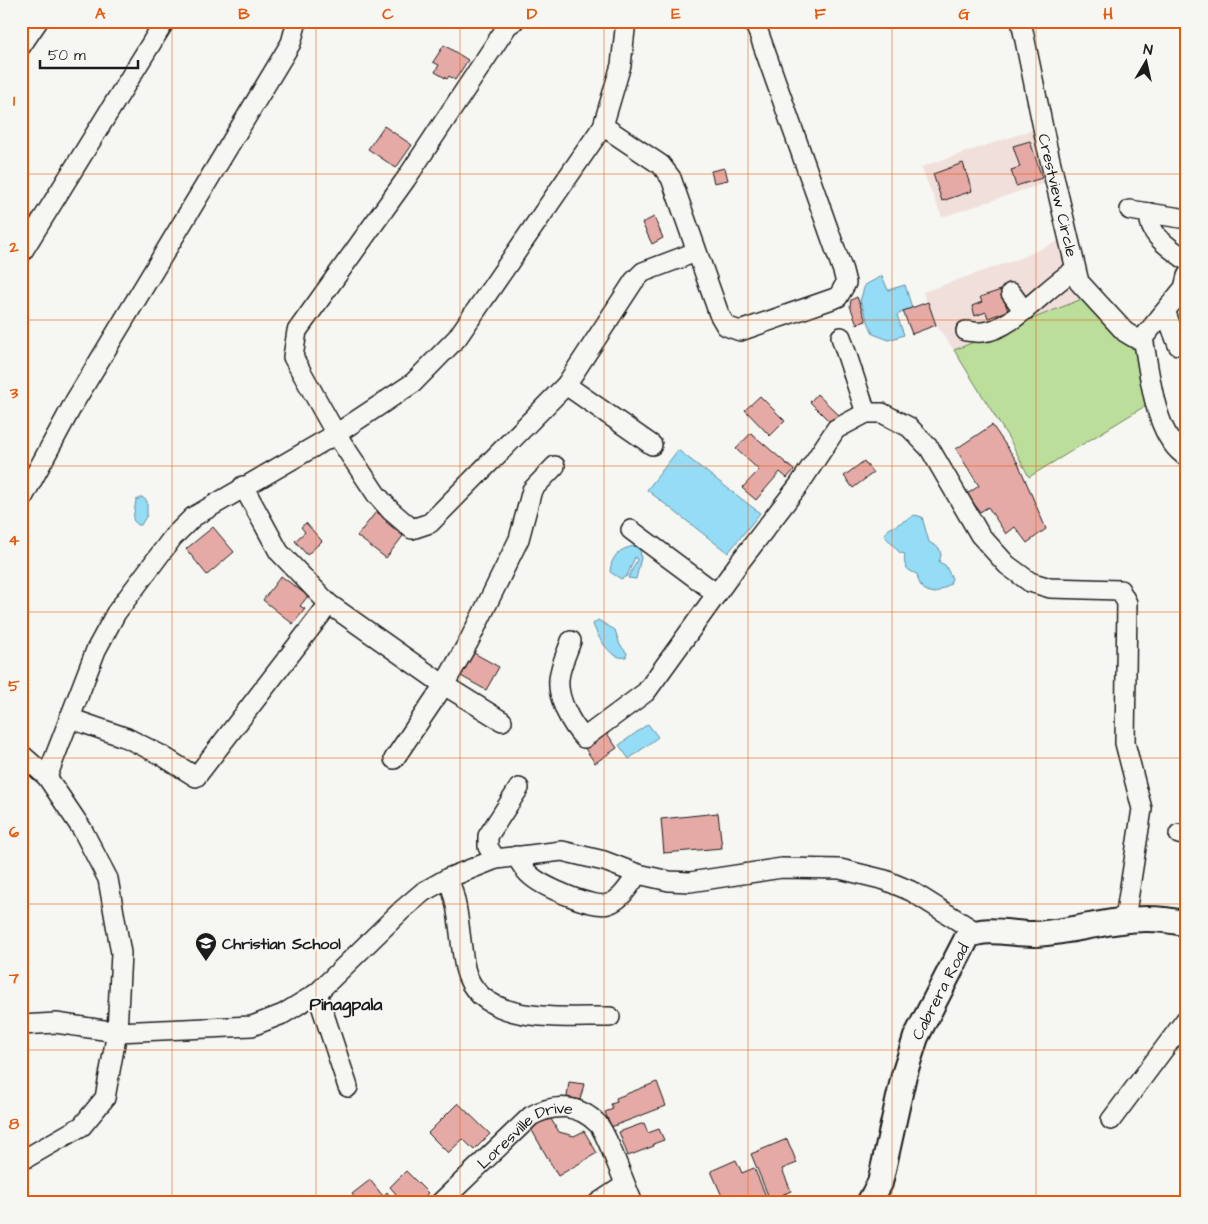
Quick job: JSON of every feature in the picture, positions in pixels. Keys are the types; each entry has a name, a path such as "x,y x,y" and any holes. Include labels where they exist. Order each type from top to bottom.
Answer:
{"main road":[{"name":"Cabrera Road","path":"869,1203 880,1183 904,1075 916,1038 964,940 976,932 1042,933 1124,919 1151,917 1187,924"}],"street":[{"path":"21,46 38,21"},
{"path":"21,254 165,21"},
{"path":"21,501 75,401 291,44 297,21"},
{"path":"514,21 508,25 406,179 297,331 293,357 336,434 376,494 391,511 412,529 430,523 566,385 634,281 643,272 696,252"},
{"path":"47,777 96,650 116,613 173,537 193,517 243,486 336,434 414,383 457,338 603,126 622,65 626,21"},
{"path":"603,126 661,166 671,178 719,314 726,326 740,331 838,297 846,284 759,34 755,25 749,21"},
{"name":"Crestview Circle","path":"1021,21 1079,282 1125,332 1135,338 1143,338"},
{"path":"1130,210 1187,219"},
{"path":"1150,213 1149,221 1154,234 1187,261"},
{"path":"966,330 983,332 1009,322 1061,278 1075,270"},
{"path":"1186,284 1166,313 1143,338 1159,414 1170,442 1187,457"},
{"path":"1012,293 1024,311"},
{"path":"1166,313 1178,345 1187,345"},
{"path":"841,337 866,413"},
{"path":"566,385 652,445"},
{"path":"571,641 559,679 560,687 563,704 577,730 584,738 646,692 799,485 836,429 866,413 882,413 909,427 930,450 980,535 1007,565 1030,582 1050,588 1120,590 1127,603 1125,743 1142,809 1124,919"},
{"path":"394,759 444,685 469,641 519,539 532,490 555,466"},
{"path":"243,486 279,552 329,604 444,685 502,721"},
{"path":"631,530 717,594"},
{"path":"69,718 127,738 161,755 196,777 329,604"},
{"path":"21,754 47,777 82,829 108,879 121,953 117,1032 105,1098 82,1126 21,1161"},
{"path":"496,859 488,848 488,836 519,788"},
{"path":"21,1025 56,1023 117,1032 252,1026 284,1014 317,993 423,892 448,878 496,859 562,850 604,861 638,874 669,881 690,882 782,868 840,870 886,880 911,891 976,932"},
{"path":"516,856 529,874 542,884 597,906 608,905 618,900 638,874"},
{"path":"448,878 456,904 466,970 474,987 489,1003 531,1016 610,1017"},
{"path":"317,993 348,1087"},
{"path":"1112,1120 1187,1018"},
{"name":"Loresville Drive","path":"440,1203 531,1116 544,1109 559,1106 578,1110 599,1125 633,1203"},
{"path":"598,1203 625,1185"}],"shaded area":[{"path":"1035,129 1048,182 942,217 921,167"},
{"path":"1059,241 1066,275 1082,299 954,350 936,325 923,292 1018,259"}],"green space":[{"path":"1082,299 1121,339 1135,348 1150,403 1029,477 1011,442 954,350"}],"water":[{"path":"882,276 888,290 905,285 912,308 897,315 904,335 889,340 873,334 860,301 865,285"},
{"path":"678,450 760,513 728,553 647,490"},
{"path":"142,497 147,501 147,515 141,525 138,525 133,520 136,500"},
{"path":"915,515 922,517 929,542 939,548 941,555 939,562 945,565 952,578 950,584 936,593 922,588 917,574 906,567 904,562 905,554 900,553 884,535 889,529"},
{"path":"635,546 640,548 641,558 636,579 628,578 637,560 635,557 627,576 621,579 610,572 614,557 621,551"},
{"path":"598,620 615,630 620,645 627,653 626,657 615,655 605,646 593,624"},
{"path":"648,724 658,737 629,759 619,745"}],"building":[{"path":"444,45 468,60 455,80 449,76 447,79 435,72 439,65 433,62"},
{"path":"384,126 412,145 396,168 368,149"},
{"path":"1030,141 1042,178 1016,186 1011,170 1020,167 1013,146"},
{"path":"963,163 972,191 942,201 933,174"},
{"path":"725,168 728,180 714,183 711,171"},
{"path":"654,217 663,238 652,244 642,223"},
{"path":"1001,290 1008,311 988,318 986,312 975,316 972,306 982,302 980,297"},
{"path":"857,297 866,321 857,324 850,306 851,300"},
{"path":"1186,301 1187,340 1183,340"},
{"path":"928,302 936,325 912,334 903,311"},
{"path":"817,394 839,415 831,423 810,402"},
{"path":"760,396 785,421 770,436 745,410"},
{"path":"992,425 1018,463 1046,529 1027,543 1015,527 1006,534 988,507 980,512 967,494 979,486 956,449"},
{"path":"751,433 794,470 787,478 780,472 756,500 742,488 759,470 736,449"},
{"path":"864,461 873,473 853,488 844,476"},
{"path":"376,512 389,519 386,522 403,536 386,558 357,536"},
{"path":"306,523 322,541 307,555 295,541 305,532 301,527"},
{"path":"213,527 234,552 207,575 186,549"},
{"path":"281,576 308,596 300,606 305,609 293,624 263,600"},
{"path":"472,652 499,667 486,690 459,675"},
{"path":"606,732 617,748 595,763 584,747"},
{"path":"718,813 722,848 664,853 661,819"},
{"path":"569,1082 584,1084 580,1100 567,1097"},
{"path":"657,1082 666,1106 611,1127 605,1112 613,1109 611,1104 617,1102 616,1098"},
{"path":"458,1103 490,1134 474,1150 463,1139 448,1153 428,1133"},
{"path":"549,1116 559,1132 574,1136 584,1131 597,1153 558,1176 530,1127"},
{"path":"644,1123 648,1133 659,1129 664,1140 628,1156 619,1132"},
{"path":"787,1139 797,1163 782,1169 791,1191 770,1200 751,1154"},
{"path":"736,1160 742,1173 754,1168 769,1203 725,1203 711,1171"},
{"path":"406,1171 428,1193 418,1203 398,1203 393,1197 396,1194 390,1187"},
{"path":"370,1180 383,1196 387,1192 395,1203 359,1203 352,1194"},
{"path":"786,1194 789,1203 771,1203 770,1201"}],"place":[{"name":"Christian School","path":"206,962"}],"district":[{"name":"Pinagpala","path":"346,1004"}]}
